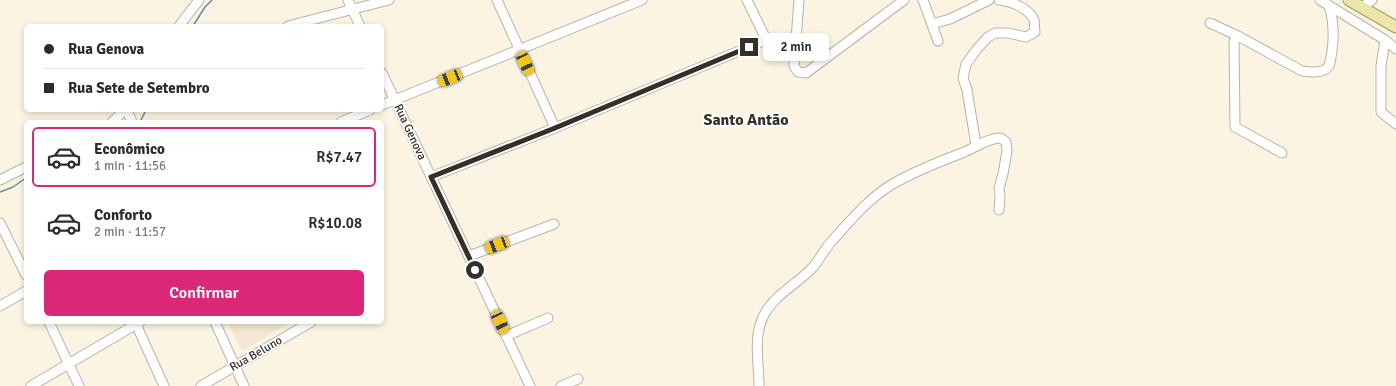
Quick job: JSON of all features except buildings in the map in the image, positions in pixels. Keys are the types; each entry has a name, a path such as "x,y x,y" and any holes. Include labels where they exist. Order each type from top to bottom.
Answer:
{"main road":[{"path":"1349,0 1396,28"}],"street":[{"path":"181,24 199,0"},
{"path":"348,0 359,24"},
{"path":"497,0 518,50 555,128"},
{"path":"384,104 642,0"},
{"path":"431,177 555,128 762,41 764,35 747,0"},
{"path":"799,0 794,66 798,72 806,73 904,0"},
{"path":"923,0 938,41"},
{"path":"932,24 950,19 989,0"},
{"path":"976,145 967,90 963,78 966,64 977,49 995,33 1008,33 1026,37 1035,32 1034,19 1024,8 1006,0 999,0"},
{"path":"1320,0 1385,40 1396,49"},
{"path":"1362,7 1372,0"},
{"path":"296,24 384,1"},
{"path":"1210,23 1238,36 1302,71 1322,71 1329,66 1332,54 1332,14 1329,6"},
{"path":"188,24 192,11"},
{"path":"1238,36 1234,41 1235,127 1282,153"},
{"path":"1385,40 1381,66 1379,116 1396,124"},
{"name":"Rua Genova","path":"384,76 530,386"},
{"path":"114,120 124,112"},
{"path":"346,120 365,112"},
{"path":"759,386 756,340 763,317 773,302 813,267 830,243 874,198 890,186 932,164 966,151 976,145 996,138 1001,138 1006,142 1007,151 999,188 1000,197 998,210"},
{"path":"0,180 24,168"},
{"path":"0,223 24,271"},
{"path":"469,256 554,224"},
{"path":"0,306 24,292"},
{"path":"506,336 548,318"},
{"path":"50,324 79,386"},
{"path":"31,386 135,324"},
{"path":"137,324 164,386"},
{"path":"216,324 244,386"},
{"name":"Rua Beluno","path":"201,386 308,324"},
{"path":"561,386 578,379"}],"shaded area":[{"path":"229,324 288,324 242,351"}],"waterway":[{"path":"194,24 205,7 212,0"},
{"path":"141,120 145,112"},
{"path":"0,192 13,187 24,179"}],"district":[{"name":"Santo Antão","path":"746,120"}],"route":[{"path":"475,270 431,177 555,128 749,47"}]}
